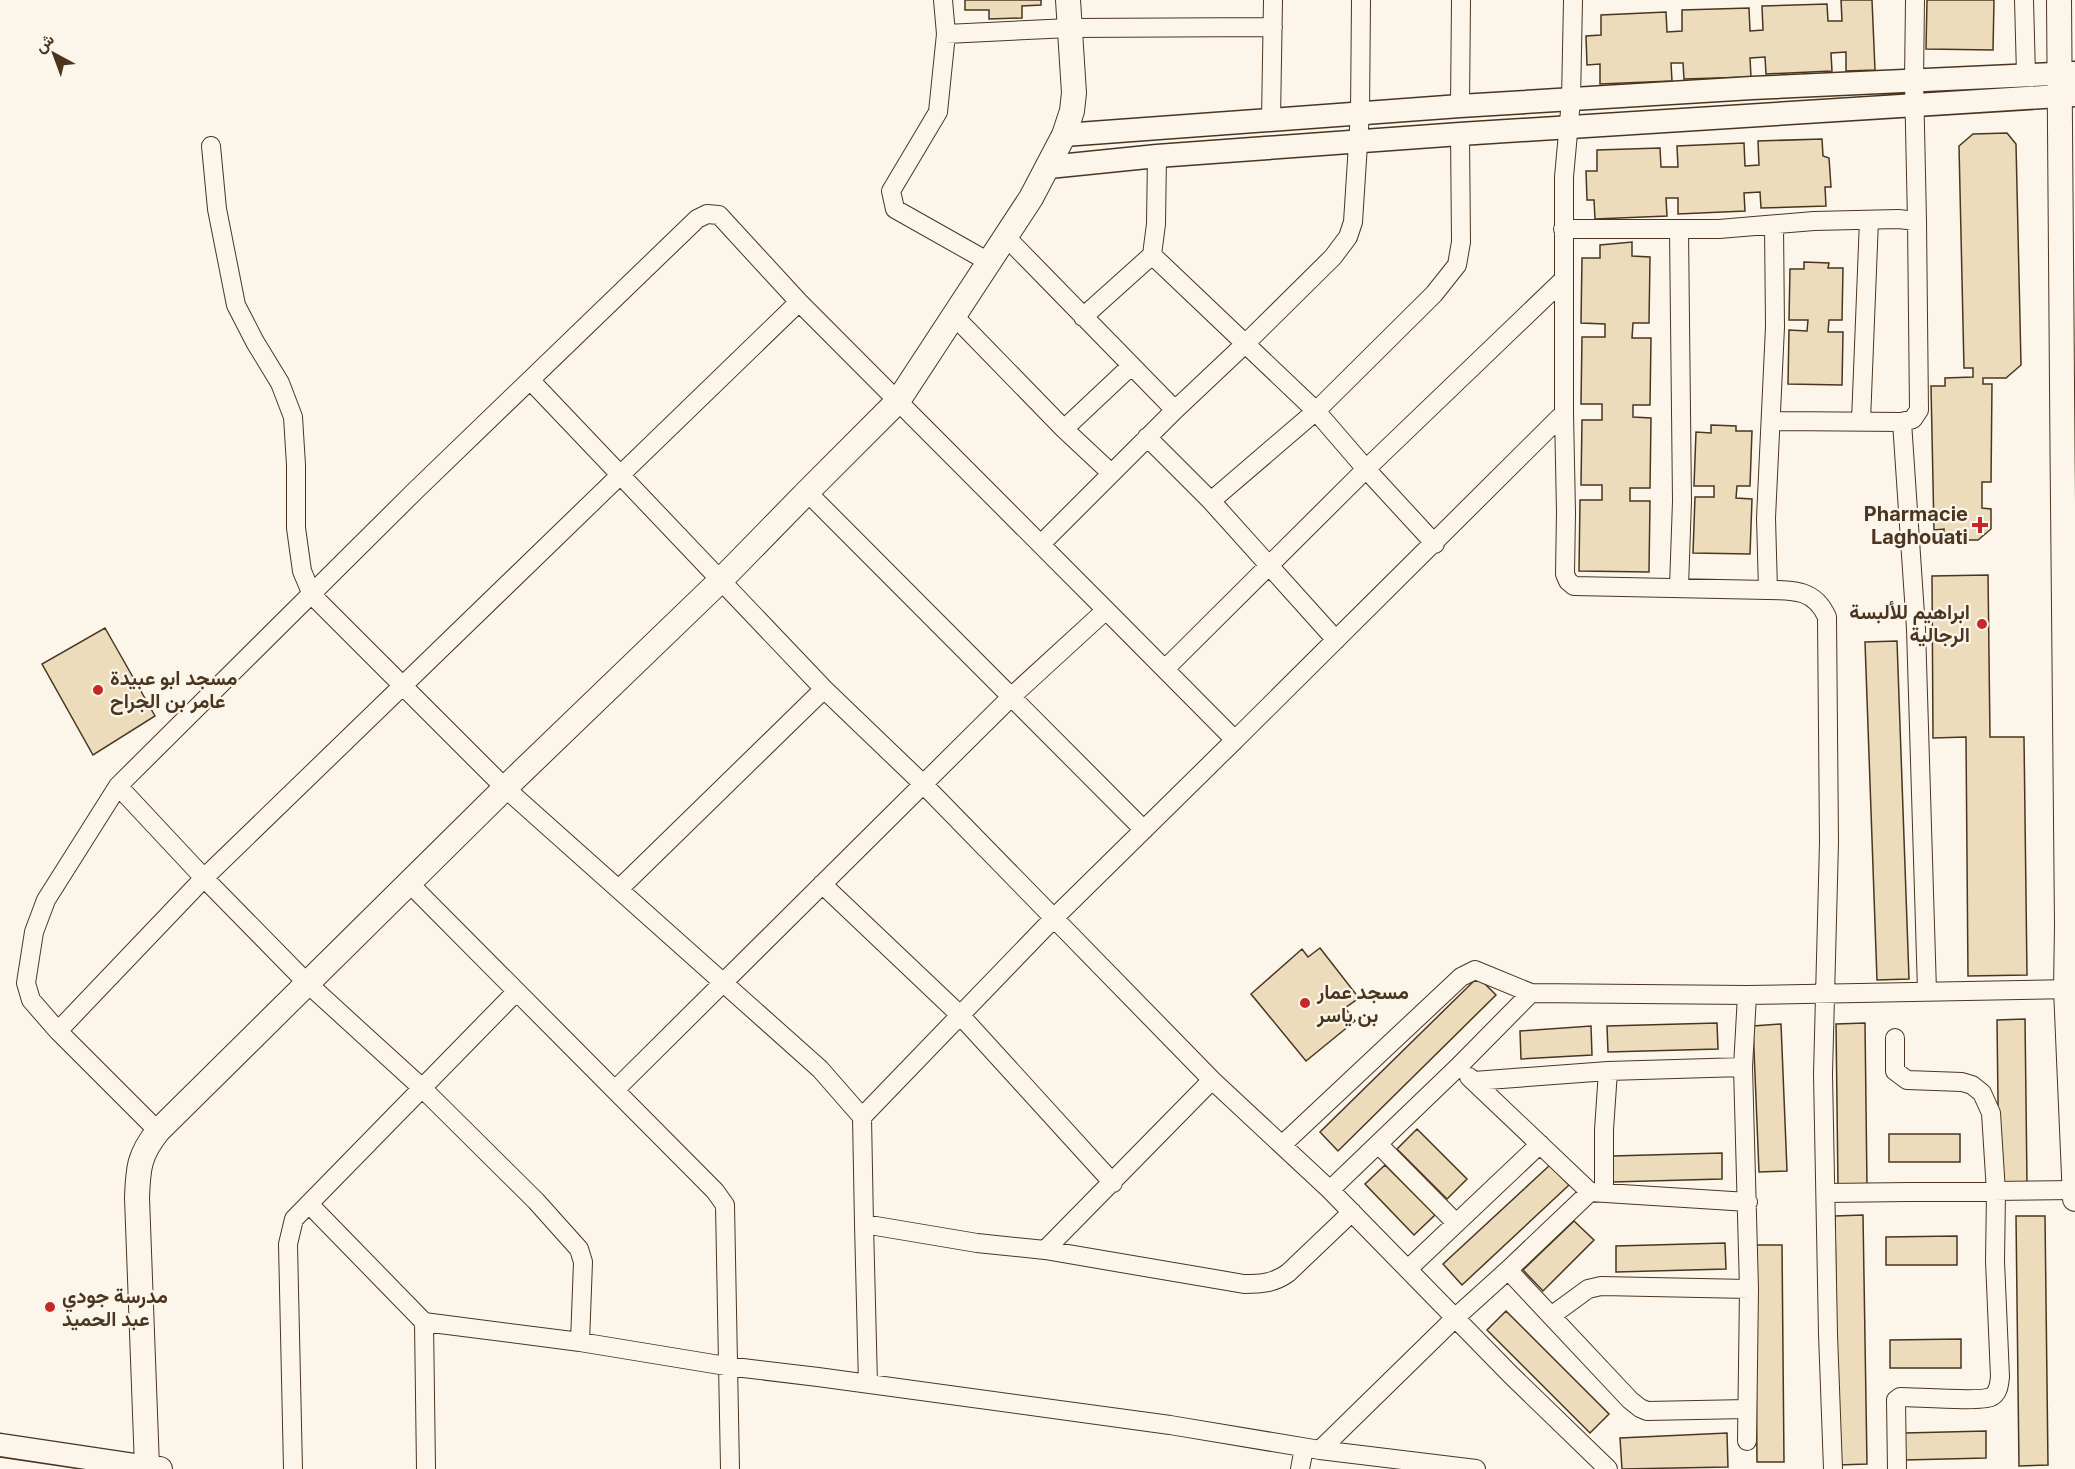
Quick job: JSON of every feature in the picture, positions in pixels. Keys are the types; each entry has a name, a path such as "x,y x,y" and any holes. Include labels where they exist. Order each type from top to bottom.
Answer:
{"main road":[{"path":"152,1468 138,1171 145,1147 158,1131 505,788 720,581 898,401 1006,237 1049,167 1064,135 1072,111 1074,93 1068,0"},
{"path":"2059,0 2067,84 2069,431 2062,522 2070,724 2075,1199"}],"street":[{"path":"943,0 946,34 938,112 891,191 892,202 895,209 989,262"},
{"path":"1271,119 1273,0"},
{"path":"1041,544 1174,410 1333,257 1348,237 1353,222 1360,113 1361,0"},
{"path":"1460,106 1461,0"},
{"path":"1573,0 1571,100 1564,177 1563,229 1565,574 1568,582 1574,586 1786,590 1810,596 1821,604 1827,617 1829,842 1823,1074 1833,1469"},
{"path":"1770,421 1902,422 1913,419 1919,410 1914,105 1915,0"},
{"path":"2024,0 2026,74"},
{"path":"946,34 1070,28 1273,27"},
{"path":"1064,135 1460,106 2026,74 2067,84"},
{"path":"1049,167 1157,156 1569,126 1914,105 2067,84"},
{"path":"1211,501 1316,411 1434,294 1457,265 1461,242 1460,134"},
{"path":"211,146 217,209 236,305 280,383 293,417 296,528 302,571 312,595 505,788 820,1069 862,1117 868,1384"},
{"path":"1083,317 1152,255 1156,224 1157,156"},
{"path":"158,1131 57,1030 31,1000 26,983 34,932 46,900 118,786 416,490 697,219 707,213 719,215 800,302 1235,740"},
{"path":"1563,229 1679,230 1814,221 1898,219 1917,221"},
{"path":"1861,421 1869,220"},
{"path":"1768,590 1766,518 1775,327 1774,225"},
{"path":"1679,230 1682,501 1679,587"},
{"path":"1006,237 1174,410"},
{"path":"1152,255 1316,411 1435,544"},
{"path":"1165,669 1366,469 1563,280"},
{"path":"57,1030 204,878 800,302"},
{"path":"954,316 1064,429 1111,473"},
{"path":"1064,429 1131,366"},
{"path":"531,381 824,689 923,784 1053,920 1212,1080 1330,1190 1511,1376 1608,1469"},
{"path":"862,1117 1053,920 1435,544 1564,413"},
{"path":"1902,422 1917,629 1927,991"},
{"path":"1147,437 1211,501 1336,640"},
{"path":"807,492 1144,830"},
{"path":"615,1090 1011,697 1106,610"},
{"path":"619,889 824,689"},
{"path":"118,786 307,983 421,1087 536,1201 579,1248 584,1262 580,1342"},
{"path":"410,884 715,1191 725,1205 726,1366 730,1469"},
{"path":"822,884 960,1015 1113,1183"},
{"path":"1282,1145 1461,977 1475,970 1531,993 1826,995 2071,989"},
{"path":"293,1469 288,1245 294,1218 516,992"},
{"path":"1330,1190 1531,993"},
{"path":"1747,995 1743,1067 1749,1289 1747,1441"},
{"path":"1895,1038 1895,1071 1901,1077 1907,1080 1962,1082 1972,1085 1982,1093 1991,1113 1996,1192 1995,1261 2000,1377 1999,1388 1991,1397 1976,1399 1900,1396 1896,1400 1897,1469"},
{"path":"1458,1067 1540,1144 1597,1192 1748,1202"},
{"path":"1474,1081 1608,1071 1743,1067"},
{"path":"1300,1469 1312,1449 1597,1192 1608,1071"},
{"path":"1045,1250 1212,1080"},
{"path":"1378,1144 1456,1223"},
{"path":"1408,1269 1540,1144"},
{"path":"1826,1193 2075,1190"},
{"path":"309,1204 424,1322 580,1342 726,1366 1170,1425 1312,1449 1476,1469"},
{"path":"864,1224 977,1243 1045,1250 1244,1284 1263,1284 1277,1281 1288,1273 1352,1212"},
{"path":"1508,1270 1640,1408 1647,1411 1747,1409"},
{"path":"1551,1316 1588,1289 1601,1286 1749,1289"},
{"path":"424,1322 426,1469"},
{"path":"0,1445 152,1468"}],"building":[{"path":"965,0 1041,0 1041,5 1022,6 1022,18 989,19 989,10 965,10"},
{"path":"1841,0 1872,0 1875,70 1846,71 1846,52 1831,53 1832,71 1766,74 1765,57 1750,58 1751,77 1684,79 1683,63 1671,63 1672,81 1600,84 1600,64 1587,65 1586,36 1601,35 1601,15 1666,12 1667,32 1682,31 1682,10 1749,8 1750,31 1763,30 1762,6 1827,4 1828,21 1842,21"},
{"path":"1927,0 1994,0 1993,50 1926,49"},
{"path":"2007,133 2016,144 2021,365 2006,378 1983,378 1983,384 1992,384 1991,482 1982,482 1982,508 1991,509 1991,529 1978,540 1944,540 1944,529 1934,530 1931,386 1945,386 1945,378 1973,377 1973,368 1964,368 1959,146 1973,134"},
{"path":"1822,139 1823,156 1829,158 1831,187 1825,187 1826,206 1761,208 1760,192 1744,193 1745,211 1678,214 1678,198 1666,198 1667,216 1595,219 1594,200 1587,200 1586,171 1597,171 1597,150 1660,148 1661,167 1678,167 1677,146 1744,143 1745,166 1759,165 1758,141"},
{"path":"1632,242 1632,256 1650,257 1649,323 1633,323 1632,338 1651,338 1650,405 1633,405 1633,417 1651,418 1650,488 1630,488 1630,501 1650,501 1649,572 1579,571 1580,500 1602,500 1602,485 1581,485 1582,420 1602,420 1602,404 1581,404 1582,337 1605,337 1605,324 1581,323 1582,258 1600,258 1600,245"},
{"path":"1804,262 1829,263 1828,268 1843,268 1842,320 1829,320 1828,332 1843,332 1842,385 1788,384 1789,330 1807,331 1808,320 1789,320 1790,269 1804,269"},
{"path":"1711,425 1736,426 1736,431 1752,431 1750,486 1737,486 1736,498 1752,499 1750,554 1693,553 1695,497 1714,497 1714,486 1694,486 1696,432 1711,433"},
{"path":"1988,575 1990,737 2024,737 2027,975 1968,976 1966,737 1933,738 1932,576"},
{"name":"مسجد ابو عبيدة عامر بن الجراح","path":"105,628 155,716 93,755 42,664"},
{"path":"1897,641 1909,979 1877,980 1865,642"},
{"name":"مسجد عمار بن ياسر","path":"1320,948 1359,998 1345,1008 1355,1021 1306,1061 1251,994 1302,949 1308,957"},
{"path":"1478,977 1496,995 1338,1151 1320,1132"},
{"path":"2025,1019 2027,1183 1999,1183 1997,1020"},
{"path":"1717,1023 1718,1049 1608,1052 1607,1026"},
{"path":"1865,1023 1867,1187 1838,1187 1836,1024"},
{"path":"1781,1024 1787,1171 1759,1172 1753,1026"},
{"path":"1591,1026 1592,1055 1521,1059 1520,1031"},
{"path":"1417,1129 1467,1179 1447,1199 1397,1149"},
{"path":"1889,1134 1960,1134 1960,1162 1889,1162"},
{"path":"1722,1153 1722,1179 1612,1182 1612,1156"},
{"path":"1385,1165 1435,1215 1414,1235 1365,1184"},
{"path":"1550,1165 1569,1185 1462,1285 1443,1264"},
{"path":"1863,1215 1867,1464 1838,1465 1835,1216"},
{"path":"2016,1216 2045,1216 2048,1465 2019,1466"},
{"path":"1574,1221 1594,1240 1543,1291 1523,1270"},
{"path":"1957,1236 1957,1265 1886,1265 1886,1237"},
{"path":"1725,1243 1726,1269 1616,1272 1616,1246"},
{"path":"1755,1245 1782,1245 1784,1462 1757,1462"},
{"path":"1506,1311 1609,1414 1590,1433 1487,1330"},
{"path":"1961,1339 1961,1368 1890,1368 1890,1340"},
{"path":"1986,1431 1986,1458 1905,1460 1905,1433"},
{"path":"1727,1433 1728,1467 1622,1469 1620,1438"}],"place":[{"name":"Pharmacie Laghouati","path":"1980,525"},
{"name":"ابراهيم للألبسة الرجالية","path":"1982,624"},
{"name":"مسجد ابو عبيدة عامر بن الجراح","path":"98,690"},
{"name":"مسجد عمار بن ياسر","path":"1305,1003"},
{"name":"مدرسة جودي عبد الحميد","path":"50,1307"}]}
